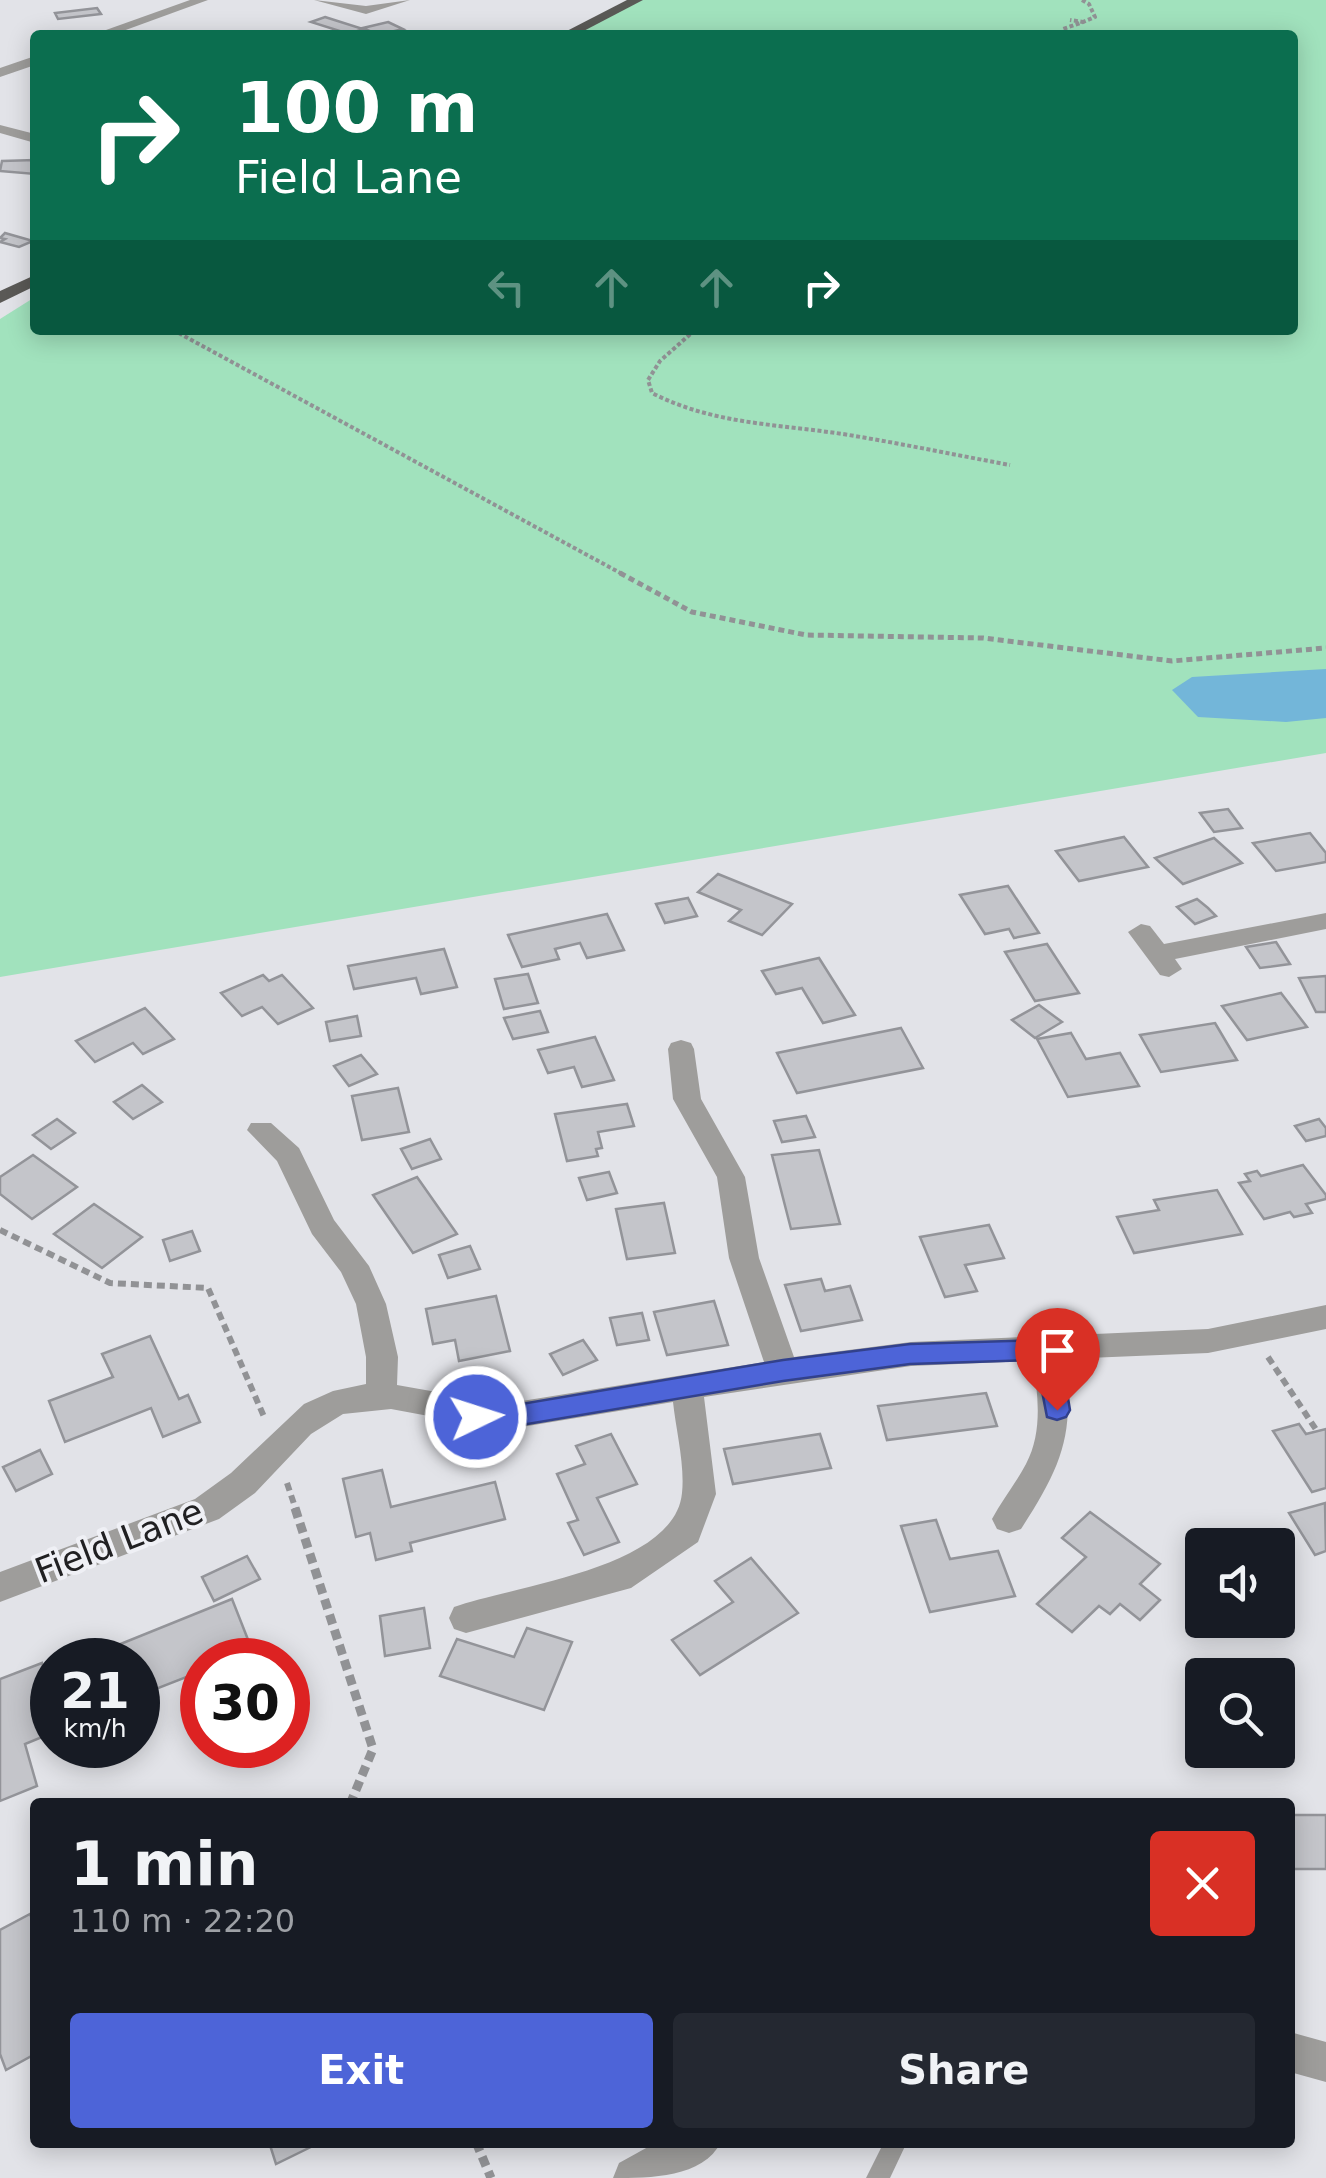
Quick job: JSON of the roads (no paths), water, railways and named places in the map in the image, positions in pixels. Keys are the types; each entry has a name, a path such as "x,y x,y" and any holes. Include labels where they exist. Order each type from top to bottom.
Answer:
{"highway":[{"path":"576,30 636,0"},
{"path":"0,298 30,283"}],"street":[{"path":"120,30 124,25 202,0"},
{"path":"320,0 359,10 404,0"},
{"path":"133,10 150,16"},
{"path":"0,73 30,62"},
{"path":"0,129 30,141"},
{"path":"1141,932 1163,962 1326,921"},
{"path":"681,1048 686,1099 731,1176 744,1258 783,1370"},
{"path":"261,1130 289,1155 322,1226 354,1266 371,1304 382,1357 381,1396"},
{"name":"Field Lane","path":"0,1587 206,1510 228,1496 296,1427 324,1408 352,1398 414,1400 476,1417 504,1418 783,1370 910,1354 1208,1341 1326,1317"},
{"path":"1008,1519 1047,1463 1057,1410 1047,1350"},
{"path":"466,1618 619,1578 686,1532 699,1494 687,1388"},
{"path":"1295,2053 1326,2062"},
{"path":"634,2178 689,2148"}],"lane":[{"path":"878,2178 893,2148"}],"water":[{"path":"1326,669 1326,718 1286,722 1198,717 1172,690 1192,677"}]}
